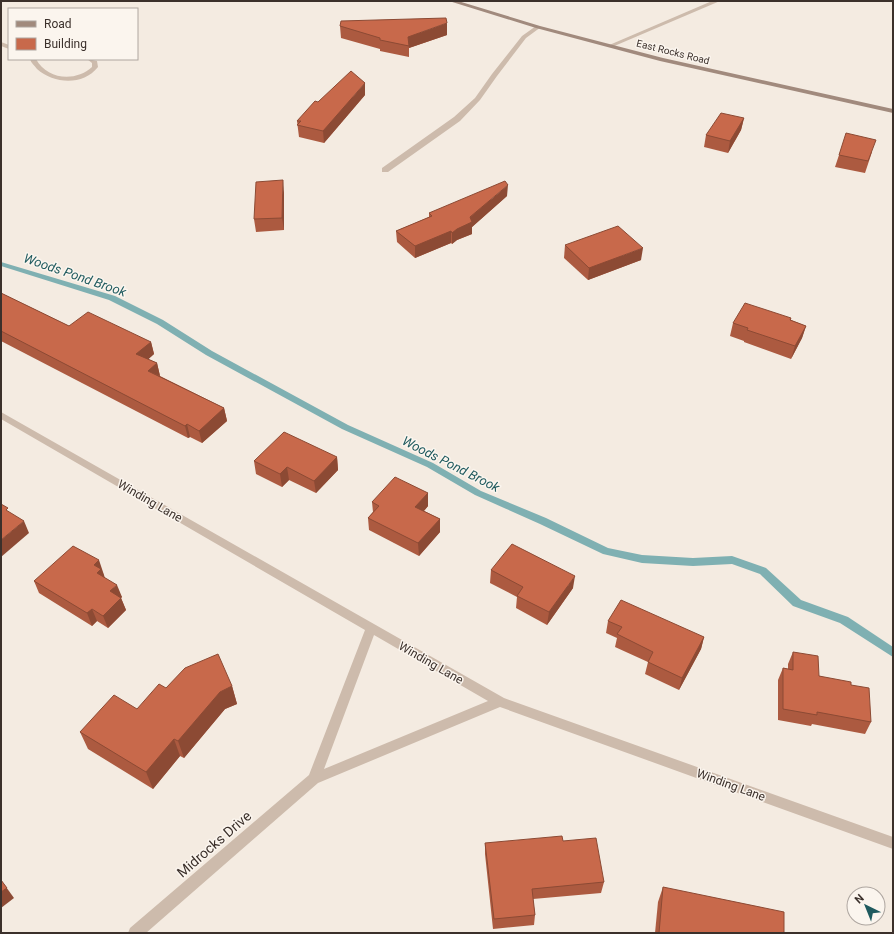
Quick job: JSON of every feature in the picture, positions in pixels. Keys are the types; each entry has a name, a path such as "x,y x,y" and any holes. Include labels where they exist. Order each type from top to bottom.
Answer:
{"street":[{"name":"East Rocks Road","path":"452,1 538,27 610,46 727,75 893,111"},
{"path":"610,46 717,1"},
{"path":"385,170 462,114 478,99 494,75 524,37 538,27"},
{"path":"33,60 51,76 67,79 86,75 92,71 95,67 95,62 92,60"},
{"name":"Winding Lane","path":"1,415 500,702 893,843"},
{"name":"Midrocks Drive","path":"314,779 371,628"},
{"name":"Midrocks Drive","path":"135,933 314,779 500,702"}],"building":[{"path":"446,18 447,23 408,37 409,46 380,40 380,38 340,26 341,21"},
{"path":"351,71 365,83 323,131 297,125 301,121 297,121 315,101 318,102"},
{"path":"721,113 744,118 730,141 706,135"},
{"path":"846,133 876,140 868,161 839,155"},
{"path":"283,180 282,218 254,219 256,182"},
{"path":"505,181 508,185 470,217 472,222 452,233 451,231 415,246 396,231 432,216 429,213"},
{"path":"618,226 643,248 589,268 565,245"},
{"path":"1,293 69,326 88,312 151,342 136,354 157,363 148,371 224,408 199,431 187,424 185,426 1,331"},
{"path":"745,303 791,318 790,320 806,326 795,346 747,330 748,328 733,323"},
{"path":"284,432 337,457 314,481 287,467 280,474 254,461"},
{"path":"395,477 428,493 415,507 440,519 418,543 368,518 379,506 372,502"},
{"path":"1,504 8,508 6,510 24,521 1,540"},
{"path":"512,544 575,576 549,612 517,596 523,587 491,570"},
{"path":"73,546 99,560 94,565 101,569 97,573 117,585 110,591 121,598 103,616 92,609 87,613 34,581"},
{"path":"621,600 704,637 682,678 648,662 653,652 617,634 622,627 608,621"},
{"path":"793,652 818,656 819,676 851,682 851,685 869,688 871,722 817,712 817,715 783,709 783,668 793,670"},
{"path":"218,654 232,686 220,692 178,741 174,739 146,772 80,732 114,695 137,709 159,684 166,688 185,668"},
{"path":"562,836 563,841 596,838 604,882 532,889 535,915 494,919 485,843"},
{"path":"1,880 7,888 1,892"},
{"path":"663,887 784,912 784,933 659,933"}],"waterway":[{"name":"Woods Pond Brook","path":"1,264 112,298 160,322 209,353 345,427 430,465 478,493 543,521 606,551 642,559 693,562 732,560 763,571 797,603 844,620 893,653"}]}
